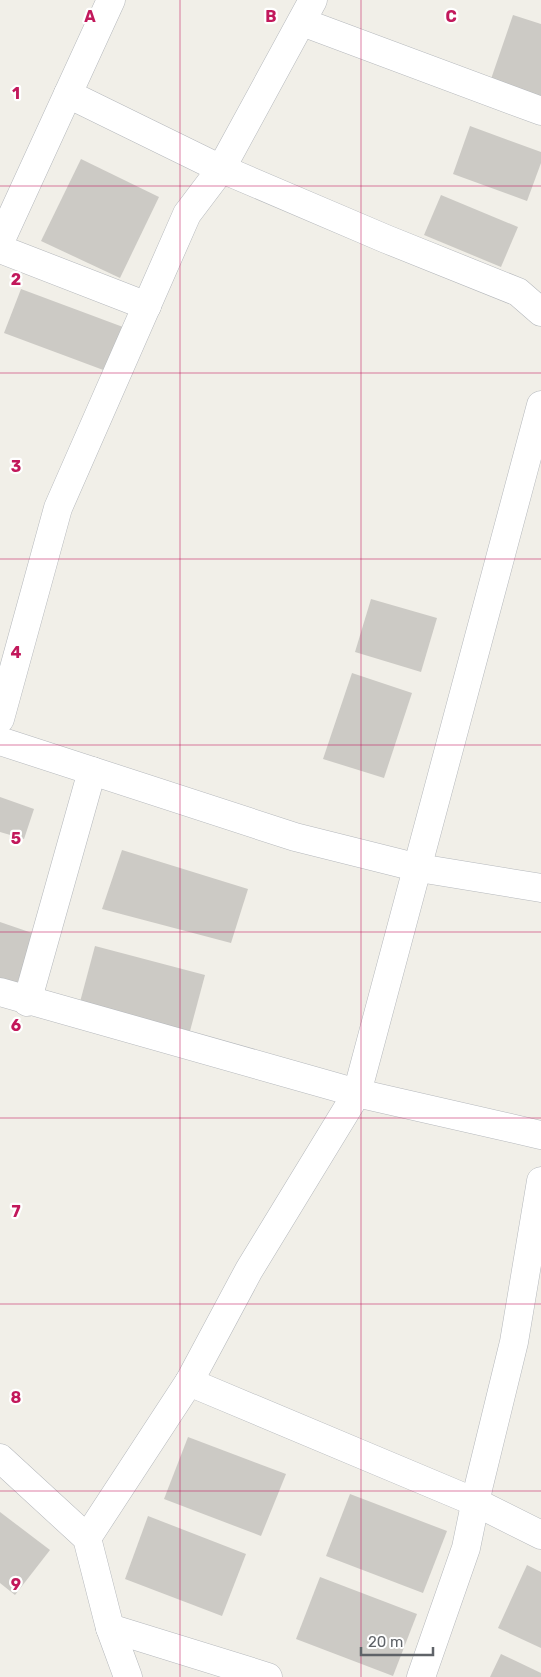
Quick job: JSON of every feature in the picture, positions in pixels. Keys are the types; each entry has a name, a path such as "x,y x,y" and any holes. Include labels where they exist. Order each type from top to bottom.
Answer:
{"street":[{"path":"0,242 111,0"},
{"path":"0,719 58,508 187,214 221,169 308,11 541,111"},
{"path":"68,94 221,169 386,239 518,292 541,312"},
{"path":"0,249 147,306"},
{"path":"87,1538 189,1382 249,1270 357,1093 419,868 541,405"},
{"path":"0,741 295,837 419,868 541,888"},
{"path":"27,1002 92,771"},
{"path":"0,992 27,1002 357,1093 541,1135"},
{"path":"421,1677 466,1548 475,1502 514,1342 541,1185"},
{"path":"189,1382 475,1502 541,1535"},
{"path":"0,1458 87,1538 110,1628 128,1677"},
{"path":"110,1628 268,1677"}],"building":[{"path":"513,15 541,24 541,96 491,79"},
{"path":"470,126 541,152 541,163 527,201 453,174"},
{"path":"81,159 159,197 120,278 41,241"},
{"path":"441,195 518,227 501,267 424,235"},
{"path":"21,289 123,327 106,371 4,333"},
{"path":"371,599 437,618 421,672 355,652"},
{"path":"352,673 412,693 384,778 323,759"},
{"path":"0,797 34,809 24,839 0,832"},
{"path":"122,850 248,889 231,943 102,909"},
{"path":"0,922 35,934 15,989 0,984"},
{"path":"95,946 205,975 190,1031 80,1002"},
{"path":"188,1437 286,1474 261,1536 164,1499"},
{"path":"350,1494 447,1531 423,1593 326,1556"},
{"path":"0,1512 50,1550 15,1595 0,1583"},
{"path":"148,1516 246,1554 222,1616 125,1579"},
{"path":"527,1565 541,1572 541,1648 498,1628"},
{"path":"320,1577 417,1614 393,1676 296,1639"},
{"path":"501,1654 541,1673 541,1677 490,1677"}]}
